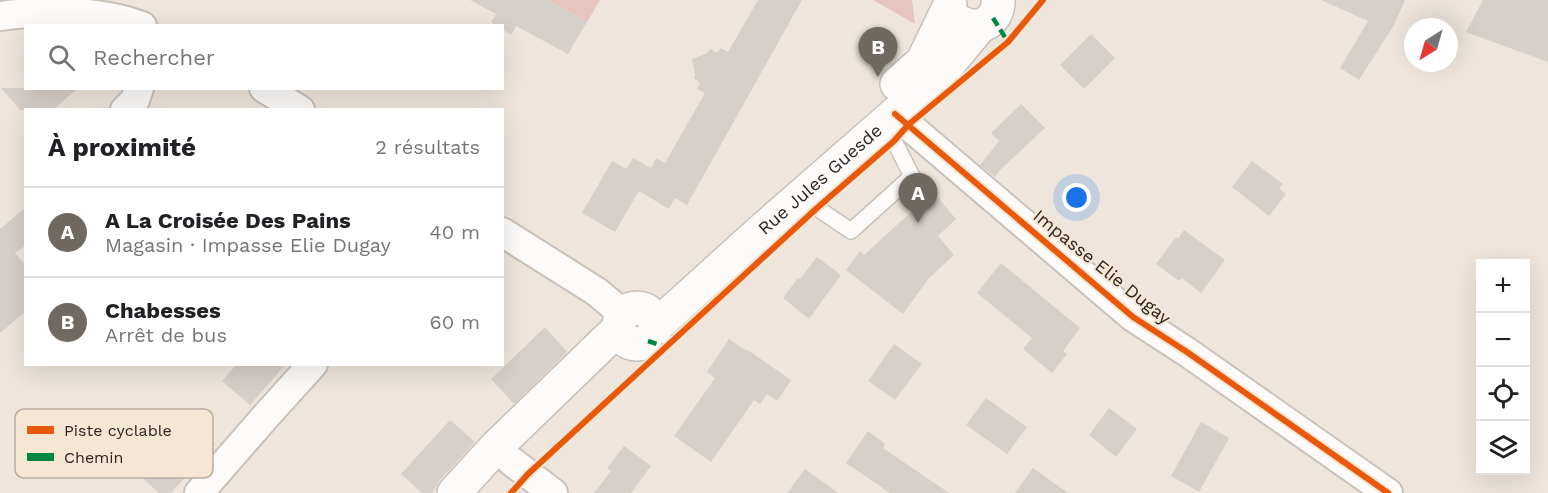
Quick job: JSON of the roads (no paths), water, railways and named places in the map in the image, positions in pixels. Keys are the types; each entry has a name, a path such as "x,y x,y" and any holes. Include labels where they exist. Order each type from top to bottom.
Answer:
{"main road":[{"path":"950,2 952,13 957,20 972,27 989,13"},
{"name":"Rue Jules Guesde","path":"454,493 496,447 635,324 747,216 923,61 950,2"},
{"name":"Rue Jules Guesde","path":"482,493 635,324 803,194 888,120 946,67 989,13"}],"street":[{"path":"0,16 42,6 124,19 137,24"},
{"path":"127,108 135,100 138,90"},
{"path":"267,90 297,108"},
{"name":"Impasse Elie Dugay","path":"888,120 1133,317 1388,493"},
{"path":"504,233 597,292 635,324"},
{"path":"213,477 311,366"},
{"path":"511,461 553,493"},
{"path":"199,493 212,478"}],"lane":[{"path":"803,194 817,208 851,231 912,176 894,141 888,120"}],"place":[{"name":"Chabesses","path":"878,77"},
{"name":"A La Croisée Des Pains","path":"918,223"}]}
